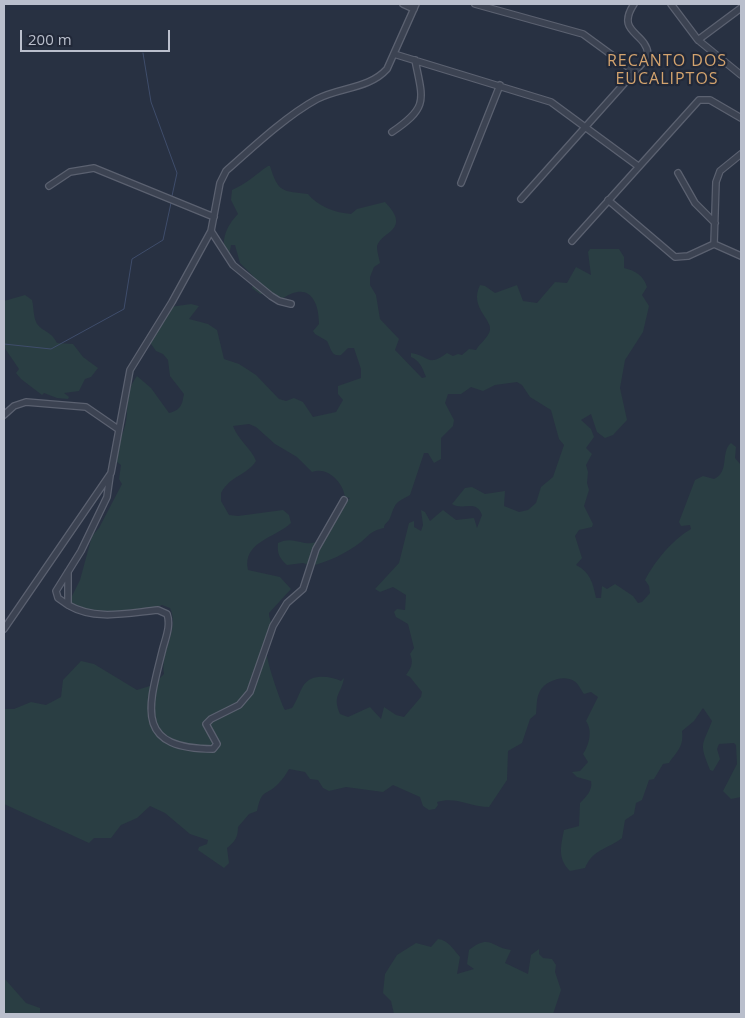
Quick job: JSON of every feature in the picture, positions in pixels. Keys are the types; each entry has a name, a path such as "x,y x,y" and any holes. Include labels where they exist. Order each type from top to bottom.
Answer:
{"street":[{"path":"344,500 316,549 303,589 288,603 273,626 250,692 239,705 211,719 206,724 217,744 214,749 171,742 158,732 152,720 151,695 169,623 165,612 158,610 95,615 68,606 56,595 58,587 81,551 107,497 130,370 172,302 211,232 220,184 226,171 306,106 328,94 376,79 387,69 415,7 403,4"},
{"path":"476,4 583,34 635,72"},
{"path":"521,199 635,72 648,54 646,47 628,26 628,16 634,4"},
{"path":"671,4 698,40 741,75"},
{"path":"698,40 741,8"},
{"path":"394,54 552,102 638,166"},
{"path":"392,132 414,116 420,106 421,94 415,60"},
{"path":"461,183 500,85"},
{"path":"572,241 638,166 702,98 710,100 741,118"},
{"path":"714,244 716,182 720,171 741,154"},
{"path":"49,186 70,172 94,168 214,217"},
{"path":"678,173 695,203 716,223"},
{"path":"608,200 675,257 688,256 714,244 741,256"},
{"path":"211,232 233,265 271,296 279,301 292,304"},
{"path":"4,414 14,406 26,402 86,406 118,429"},
{"path":"4,629 111,473"},
{"path":"68,572 68,606"}],"green space":[{"path":"270,166 279,186 283,189 308,194 316,202 333,210 351,214 357,209 385,202 393,212 396,225 379,242 377,247 380,263 374,267 370,277 370,285 376,295 380,319 399,339 395,350 422,378 426,377 423,370 419,362 411,357 411,353 432,360 436,360 447,353 453,356 462,355 469,349 476,350 488,335 490,326 477,300 480,285 495,293 517,285 523,301 537,303 555,282 567,283 576,267 591,275 588,252 590,249 619,249 624,257 624,268 635,272 643,279 647,287 642,295 649,306 643,332 625,360 620,388 627,420 613,435 605,438 597,432 591,414 581,420 591,429 594,437 586,448 592,454 586,465 589,490 584,506 593,524 592,527 579,530 575,536 582,558 576,565 585,571 590,578 596,598 601,598 602,586 607,589 615,584 633,596 638,603 642,602 650,593 649,586 645,580 654,566 671,545 691,529 690,525 681,526 679,522 695,480 703,476 714,479 719,476 724,467 728,447 731,443 736,447 735,458 741,465 741,797 731,799 723,791 737,764 736,745 734,743 719,744 717,749 720,759 713,771 710,770 703,745 712,721 703,708 694,721 682,731 681,745 669,763 663,764 654,779 649,780 642,800 636,803 634,814 625,820 622,838 592,857 585,868 570,871 563,861 561,852 564,830 579,826 580,803 591,787 591,781 577,777 572,772 580,771 588,762 583,754 589,738 589,729 586,721 598,697 591,692 584,694 578,685 570,679 560,678 542,687 537,699 536,714 530,719 522,743 508,751 507,780 489,807 444,800 437,802 438,805 435,809 429,810 423,806 420,797 393,785 383,792 346,787 329,791 323,788 318,780 310,779 305,772 289,769 275,787 263,795 257,811 249,814 238,827 235,839 227,848 229,863 224,868 198,850 199,847 207,844 208,840 190,834 165,813 150,806 137,818 121,825 111,838 94,838 89,843 4,804 4,709 14,709 31,702 46,705 61,697 63,680 81,661 94,664 137,690 153,685 164,674 165,657 173,624 170,608 162,605 142,611 103,613 80,608 72,603 71,598 80,580 92,536 99,528 122,484 119,479 121,465 117,462 117,457 125,426 128,395 137,376 151,388 169,413 178,409 182,404 184,394 170,376 168,360 163,354 156,351 147,338 164,322 170,307 191,304 199,306 189,319 208,324 217,330 224,359 239,364 256,375 279,399 286,401 294,398 303,402 313,417 336,412 343,400 338,394 338,386 361,378 361,369 354,348 348,348 341,355 335,355 327,341 313,331 319,324 317,306 310,295 298,292 282,299 268,294 260,294 252,288 254,277 240,263 235,245 231,245 229,257 226,252 224,246 225,234 230,223 238,214 231,200 232,190","holes":["517,382 522,385 530,397 551,410 559,439 564,445 553,477 541,487 536,503 528,510 519,512 504,506 505,491 485,494 472,487 465,488 452,504 456,506 473,506 479,510 482,515 477,528 474,518 456,520 443,510 430,521 425,512 421,510 423,525 421,531 414,527 414,521 409,523 399,563 375,589 380,592 393,587 406,595 405,610 397,609 394,612 396,617 408,624 414,648 410,654 412,660 406,675 410,677 422,692 421,697 404,717 396,715 384,707 381,719 370,707 348,717 340,714 337,703 344,678 341,681 332,678 316,677 306,682 292,708 285,710 267,655 273,628 269,613 291,589 280,577 248,570 247,561 255,547 291,523 289,515 283,510 238,516 229,515 221,501 221,493 229,483 248,470 256,461 233,426 249,424 256,427 275,444 297,457 312,472 323,471 329,473 338,481 345,497 350,498 338,506 332,526 319,541 305,543 288,540 278,543 279,555 287,565 303,563 311,566 344,553 373,532 384,528 397,504 410,495 424,453 428,453 434,463 441,459 441,438 453,426 454,420 445,403 448,394 461,394 471,387 483,391 495,385"]},
{"path":"25,295 32,300 35,318 39,327 52,336 57,343 73,344 83,357 98,368 91,377 85,379 79,391 64,393 69,397 68,399 57,398 44,393 42,395 21,379 16,373 19,369 4,347 4,301"},
{"path":"438,939 448,943 460,957 457,974 474,969 467,964 469,950 482,943 487,942 511,950 505,963 528,974 531,955 539,949 539,954 543,958 552,959 556,965 555,972 561,990 553,1014 394,1014 391,1001 383,993 385,974 397,955 416,943 431,947"},
{"path":"4,978 26,1003 40,1008 40,1014 4,1014"}],"waterway":[{"path":"143,53 151,102 177,173 172,196"},
{"path":"4,344 51,349 124,309 132,259 163,240 171,203"}],"district":[{"name":"RECANTO DOS EUCALIPTOS","path":"668,70"}]}
